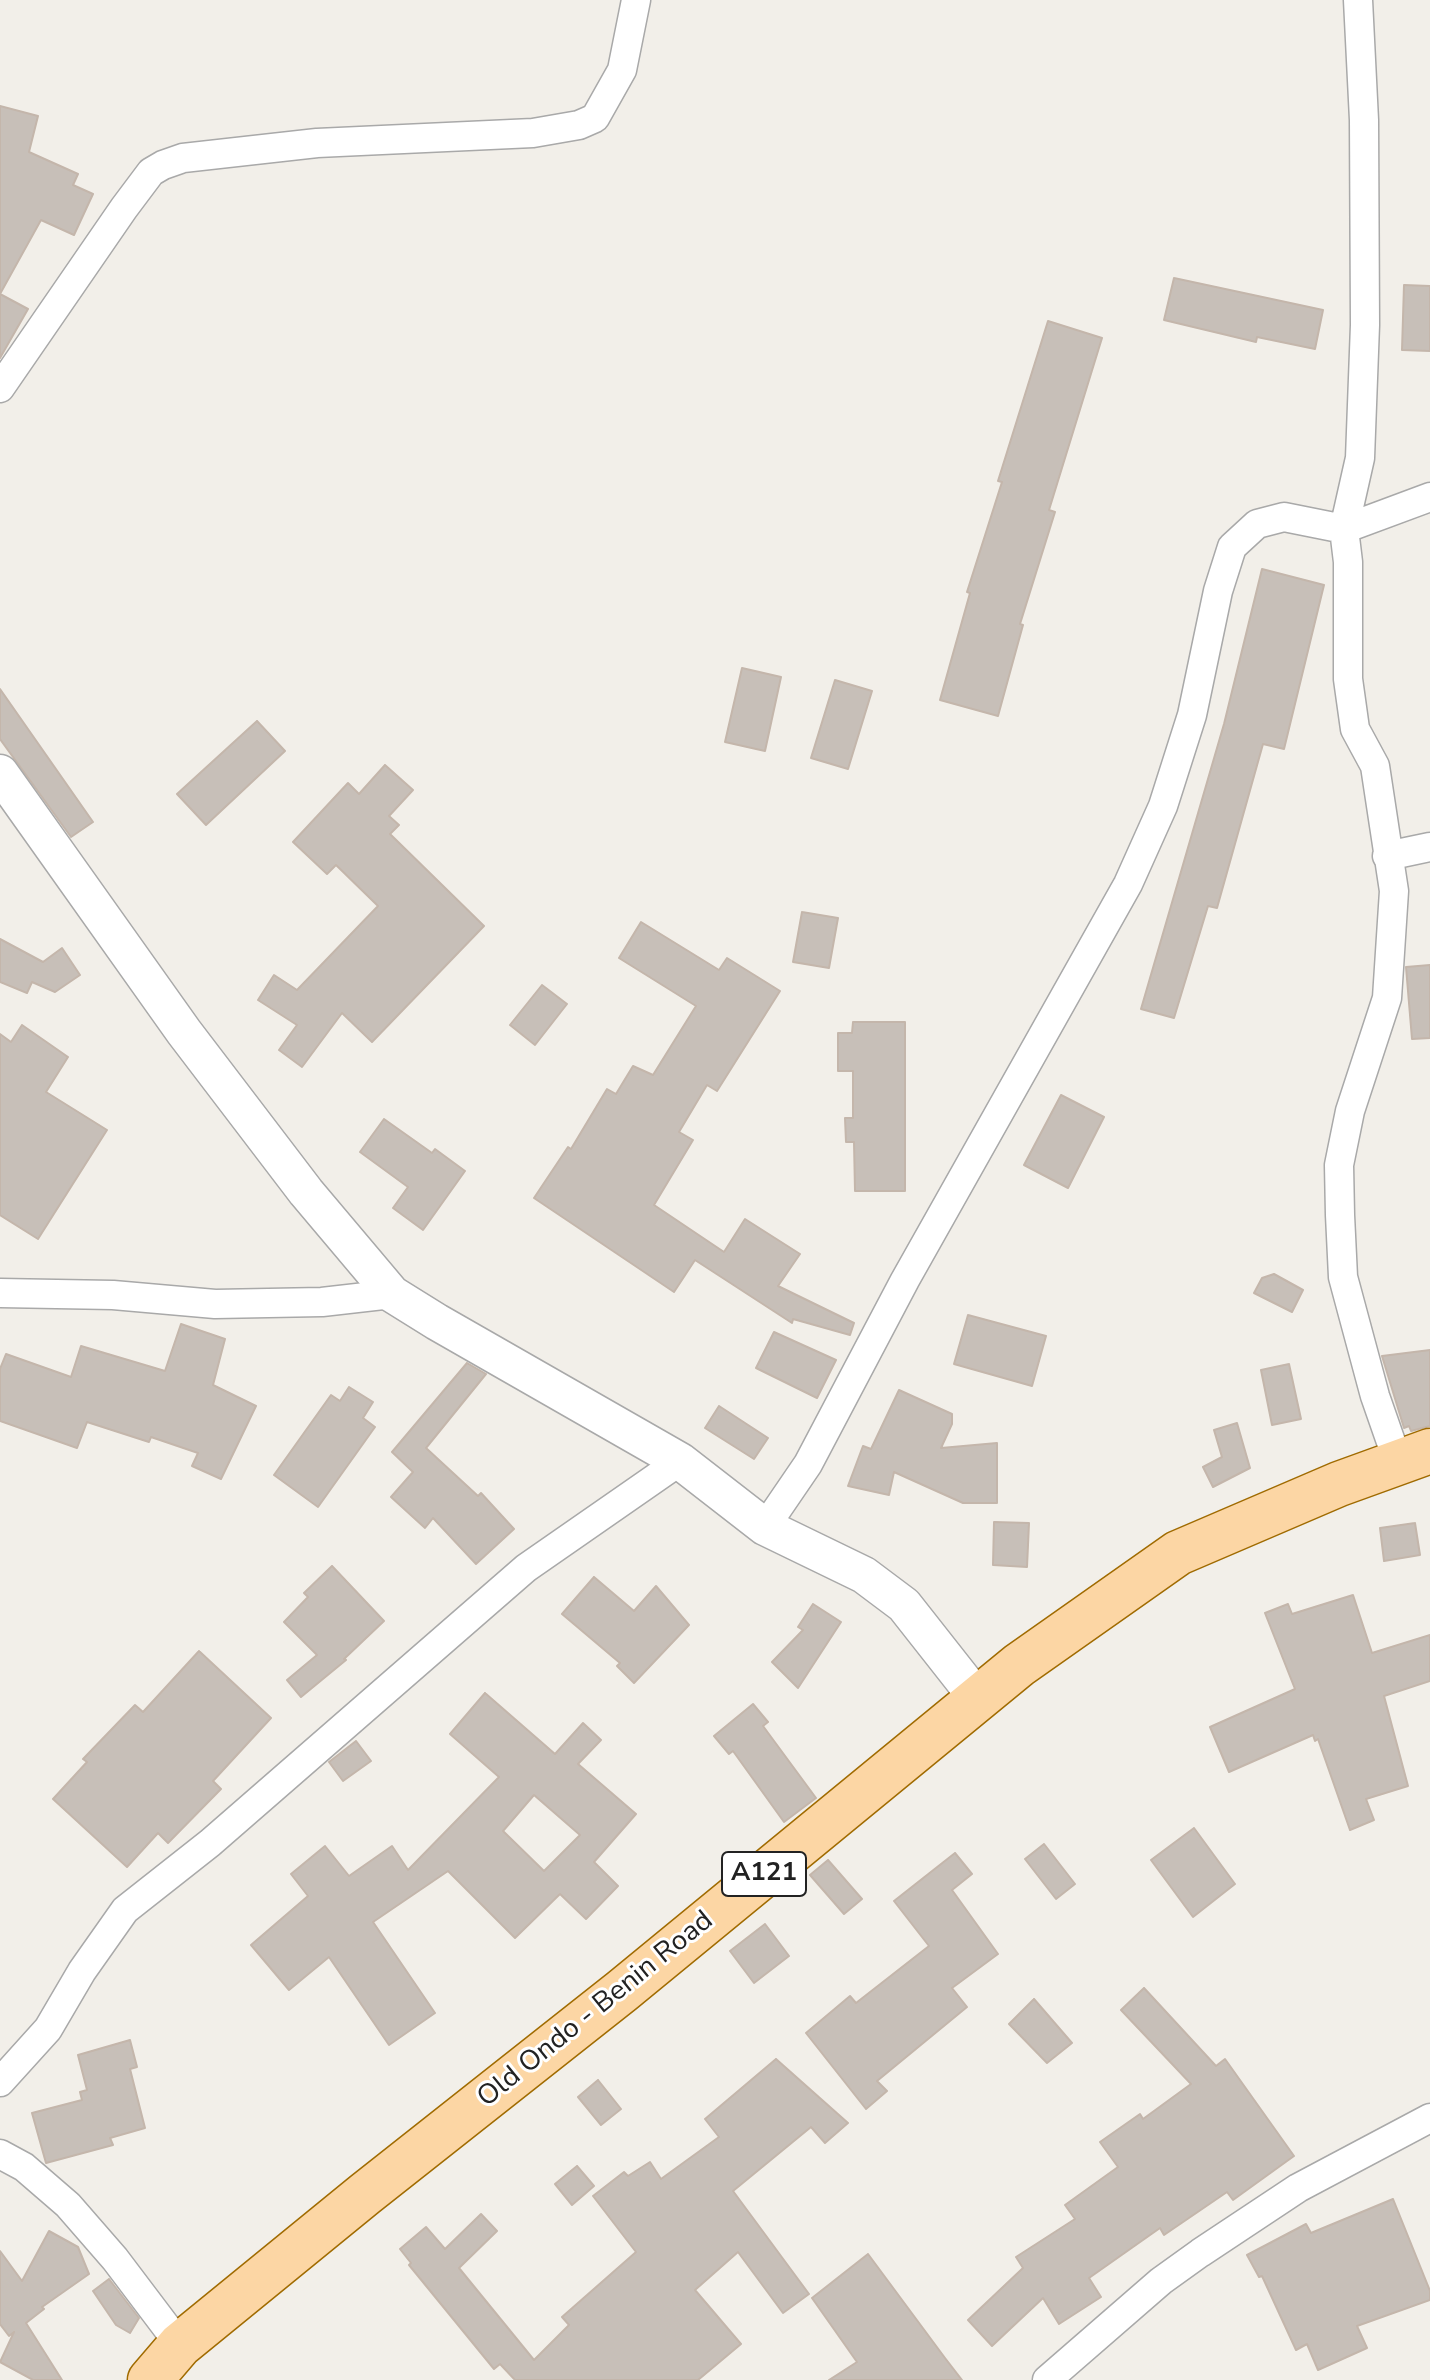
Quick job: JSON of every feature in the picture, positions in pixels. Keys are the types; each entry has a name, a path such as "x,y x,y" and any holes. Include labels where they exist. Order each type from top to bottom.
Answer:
{"main road":[{"name":"Old Ondo - Benin Road","path":"150,2380 180,2345 622,1991 1019,1665 1178,1553 1339,1484 1414,1457"}],"street":[{"path":"0,388 151,172 183,158 317,143 533,133 579,125 595,118 622,70 636,0"},
{"path":"1358,0 1364,120 1365,325 1360,458 1344,529 1348,562 1348,679 1355,729 1375,766 1394,891 1387,998 1350,1111 1339,1165 1340,1215 1343,1277 1375,1396 1414,1457"},
{"path":"765,1527 808,1464 920,1253 1128,884 1163,806 1192,715 1218,591 1232,547 1257,524 1284,517 1344,529 1430,497"},
{"path":"0,773 184,1032 306,1192 392,1294 680,1461 765,1527 864,1575 904,1605 978,1699"},
{"path":"1387,856 1430,847"},
{"path":"0,1293 113,1295 215,1304 322,1302 392,1294"},
{"path":"0,2082 48,2029 82,1971 125,1910 210,1843 526,1568 680,1461"},
{"path":"1047,2380 1161,2281 1200,2253 1298,2188 1430,2118"},
{"path":"0,2154 24,2167 68,2205 115,2259 180,2345"}],"building":[{"path":"0,106 38,116 29,152 78,174 73,185 93,194 74,235 41,220 0,294"},
{"path":"1174,278 1323,310 1315,349 1257,337 1256,342 1164,320"},
{"path":"1404,285 1430,286 1430,351 1402,350"},
{"path":"0,294 28,309 0,358"},
{"path":"1048,321 1102,338 1049,510 1055,512 1020,624 1023,625 998,716 940,700 970,593 967,592 1002,482 998,481"},
{"path":"1262,569 1324,585 1284,749 1263,744 1217,908 1208,906 1174,1018 1141,1009 1224,724"},
{"path":"742,668 781,677 765,751 725,742"},
{"path":"835,680 872,691 848,769 811,758"},
{"path":"0,689 93,822 71,837 0,739"},
{"path":"257,721 285,751 206,825 177,794"},
{"path":"385,765 413,790 389,816 399,825 390,834 484,926 372,1042 342,1013 302,1067 279,1050 297,1025 258,1000 274,975 297,990 378,906 336,865 327,874 293,842 348,783 359,794"},
{"path":"802,912 838,918 829,968 793,962"},
{"path":"641,922 719,970 727,958 780,991 717,1091 707,1085 679,1132 693,1140 654,1205 724,1252 745,1219 800,1254 778,1286 854,1323 850,1335 793,1319 792,1323 695,1260 674,1292 534,1198 568,1147 571,1149 607,1089 616,1094 633,1066 653,1075 696,1006 619,958"},
{"path":"0,939 43,962 62,948 80,975 55,992 32,982 27,993 0,982"},
{"path":"1430,965 1430,1038 1412,1039 1406,967"},
{"path":"542,985 567,1004 535,1045 510,1025"},
{"path":"853,1022 905,1022 905,1191 855,1191 854,1142 846,1142 845,1118 853,1118 853,1071 838,1071 838,1033 852,1033"},
{"path":"22,1025 68,1057 46,1092 107,1130 38,1239 0,1215 0,1034 11,1042"},
{"path":"1061,1095 1104,1117 1068,1188 1024,1165"},
{"path":"384,1119 432,1153 435,1149 465,1171 423,1230 393,1208 408,1187 360,1152"},
{"path":"1274,1274 1303,1290 1292,1312 1254,1293 1262,1278"},
{"path":"968,1315 1046,1336 1032,1386 954,1364"},
{"path":"181,1324 225,1339 213,1385 256,1406 221,1479 192,1466 198,1453 151,1437 149,1442 87,1422 77,1448 0,1421 0,1369 6,1354 71,1377 81,1346 165,1371"},
{"path":"774,1332 836,1360 817,1398 756,1368"},
{"path":"1430,1350 1430,1426 1411,1431 1409,1426 1404,1428 1382,1356"},
{"path":"467,1363 486,1374 426,1448 478,1496 481,1493 514,1529 476,1564 433,1518 425,1528 391,1497 413,1472 392,1452"},
{"path":"1289,1364 1301,1419 1272,1425 1261,1370"},
{"path":"349,1387 373,1402 363,1418 375,1427 318,1507 274,1475 331,1395 340,1401"},
{"path":"899,1390 952,1414 952,1424 941,1448 997,1443 997,1503 963,1503 894,1472 889,1495 848,1486 863,1446 871,1449"},
{"path":"719,1406 768,1438 754,1459 705,1428"},
{"path":"1237,1423 1250,1468 1213,1487 1203,1467 1222,1457 1214,1430"},
{"path":"994,1522 1029,1523 1027,1567 993,1565"},
{"path":"1415,1523 1420,1555 1384,1561 1380,1528"},
{"path":"332,1566 384,1621 346,1660 301,1697 287,1680 317,1655 284,1622 308,1597 304,1593"},
{"path":"594,1577 634,1611 656,1586 689,1625 634,1683 617,1666 620,1663 562,1614"},
{"path":"1353,1595 1372,1653 1430,1635 1430,1681 1384,1696 1408,1786 1366,1799 1374,1820 1350,1830 1318,1739 1315,1741 1313,1735 1229,1772 1210,1727 1295,1689 1265,1613 1288,1604 1292,1614"},
{"path":"813,1604 841,1622 798,1688 772,1662 803,1630 798,1627"},
{"path":"199,1651 271,1718 213,1781 221,1789 168,1843 158,1833 127,1867 53,1799 87,1762 83,1759 135,1705 143,1712"},
{"path":"485,1693 555,1754 583,1723 601,1740 578,1764 636,1814 594,1862 618,1886 586,1919 560,1894 515,1938 448,1871 373,1922 435,2013 389,2045 329,1957 289,1990 251,1945 308,1896 291,1874 325,1846 349,1876 392,1846 408,1870 499,1777 450,1734","holes":["534,1795 580,1835 544,1871 503,1831"]},
{"path":"753,1704 768,1722 763,1726 816,1798 784,1822 733,1751 729,1754 714,1736"},
{"path":"356,1741 371,1761 343,1781 329,1762"},
{"path":"1194,1828 1235,1884 1193,1917 1151,1860"},
{"path":"1044,1844 1075,1884 1056,1899 1025,1859"},
{"path":"955,1853 972,1874 952,1890 998,1954 952,1988 967,2007 877,2081 887,2091 866,2109 806,2033 850,1996 856,2003 929,1946 894,1901"},
{"path":"828,1860 862,1899 844,1914 810,1875"},
{"path":"765,1924 789,1956 754,1983 730,1951"},
{"path":"1144,1988 1216,2066 1225,2059 1294,2156 1233,2200 1227,2192 1164,2235 1160,2228 1089,2278 1101,2297 1059,2324 1043,2298 992,2346 968,2320 1023,2268 1016,2257 1075,2219 1065,2205 1118,2167 1100,2142 1140,2114 1143,2119 1191,2084 1121,2010"},
{"path":"1034,1999 1072,2043 1047,2063 1009,2024"},
{"path":"130,2040 137,2067 130,2069 145,2128 110,2138 113,2145 46,2163 32,2113 82,2100 80,2092 87,2090 78,2055"},
{"path":"776,2059 848,2123 825,2143 811,2127 733,2191 809,2294 783,2313 738,2252 695,2290 741,2344 698,2380 515,2380 500,2364 494,2369 409,2265 411,2263 400,2249 426,2227 445,2249 481,2214 497,2231 459,2268 534,2360 569,2325 562,2317 636,2252 593,2196 624,2172 628,2176 650,2162 661,2179 719,2137 705,2119"},
{"path":"598,2080 621,2109 601,2125 578,2097"},
{"path":"577,2166 594,2186 572,2205 555,2184"},
{"path":"1393,2199 1430,2291 1430,2300 1357,2326 1367,2348 1318,2370 1307,2344 1296,2350 1262,2276 1259,2277 1247,2255 1306,2224 1311,2233"},
{"path":"49,2231 78,2247 89,2274 42,2307 44,2309 26,2323 62,2380 33,2380 0,2362 14,2332 9,2336 0,2324 0,2251 22,2281"},
{"path":"868,2254 962,2380 829,2380 857,2362 812,2298"},
{"path":"109,2279 139,2318 130,2333 116,2325 93,2291"}]}
